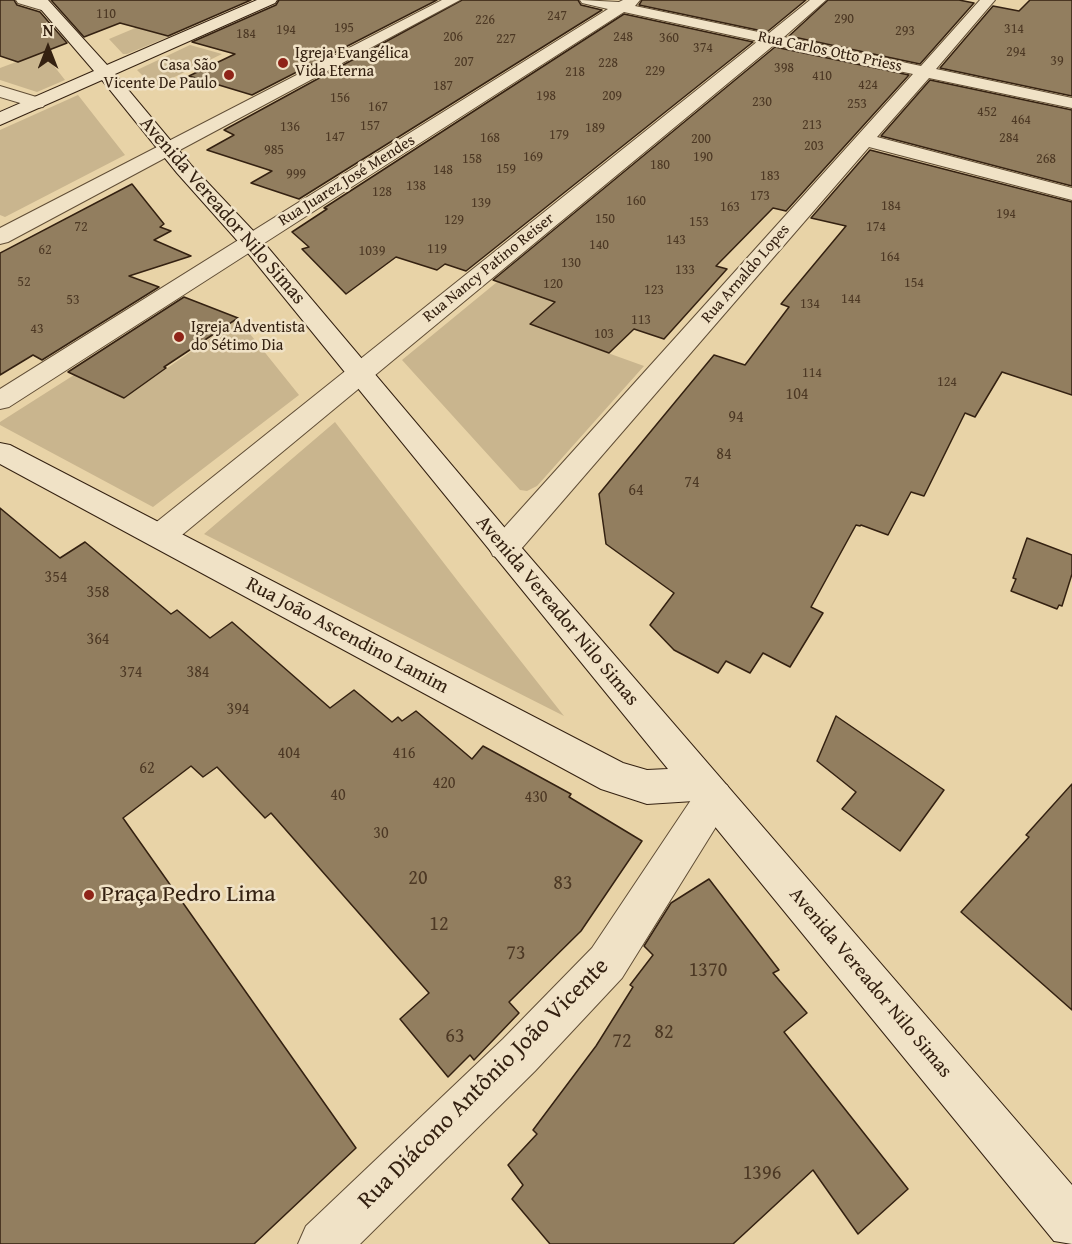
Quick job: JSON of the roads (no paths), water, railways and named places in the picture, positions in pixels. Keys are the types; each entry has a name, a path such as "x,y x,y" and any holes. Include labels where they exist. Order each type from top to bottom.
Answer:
{"street":[{"path":"0,119 270,0"},
{"path":"0,237 453,0"},
{"name":"Rua Carlos Otto Priess","path":"587,0 628,4 771,39 1072,103"},
{"name":"Rua Nancy Patino Reiser","path":"160,536 819,0"},
{"name":"Rua Arnaldo Lopes","path":"504,548 988,0"},
{"name":"Avenida Vereador Nilo Simas","path":"36,2 105,73 168,149 251,242 504,548 1072,1223"},
{"name":"Rua Juarez José Mendes","path":"0,401 628,4"},
{"path":"0,91 37,103"},
{"path":"865,140 1072,194"},
{"name":"Rua João Ascendino Lamim","path":"0,452 614,777 647,787 708,790"},
{"name":"Rua Diácono Antônio João Vicente","path":"324,1244 519,1055 607,963 708,790"}],"place":[{"name":"Igreja Evangélica Vida Eterna","path":"283,63"},
{"name":"Casa São Vicente De Paulo","path":"229,75"},
{"name":"Igreja Adventista do Sétimo Dia","path":"179,337"},
{"name":"Praça Pedro Lima","path":"89,895"}]}
